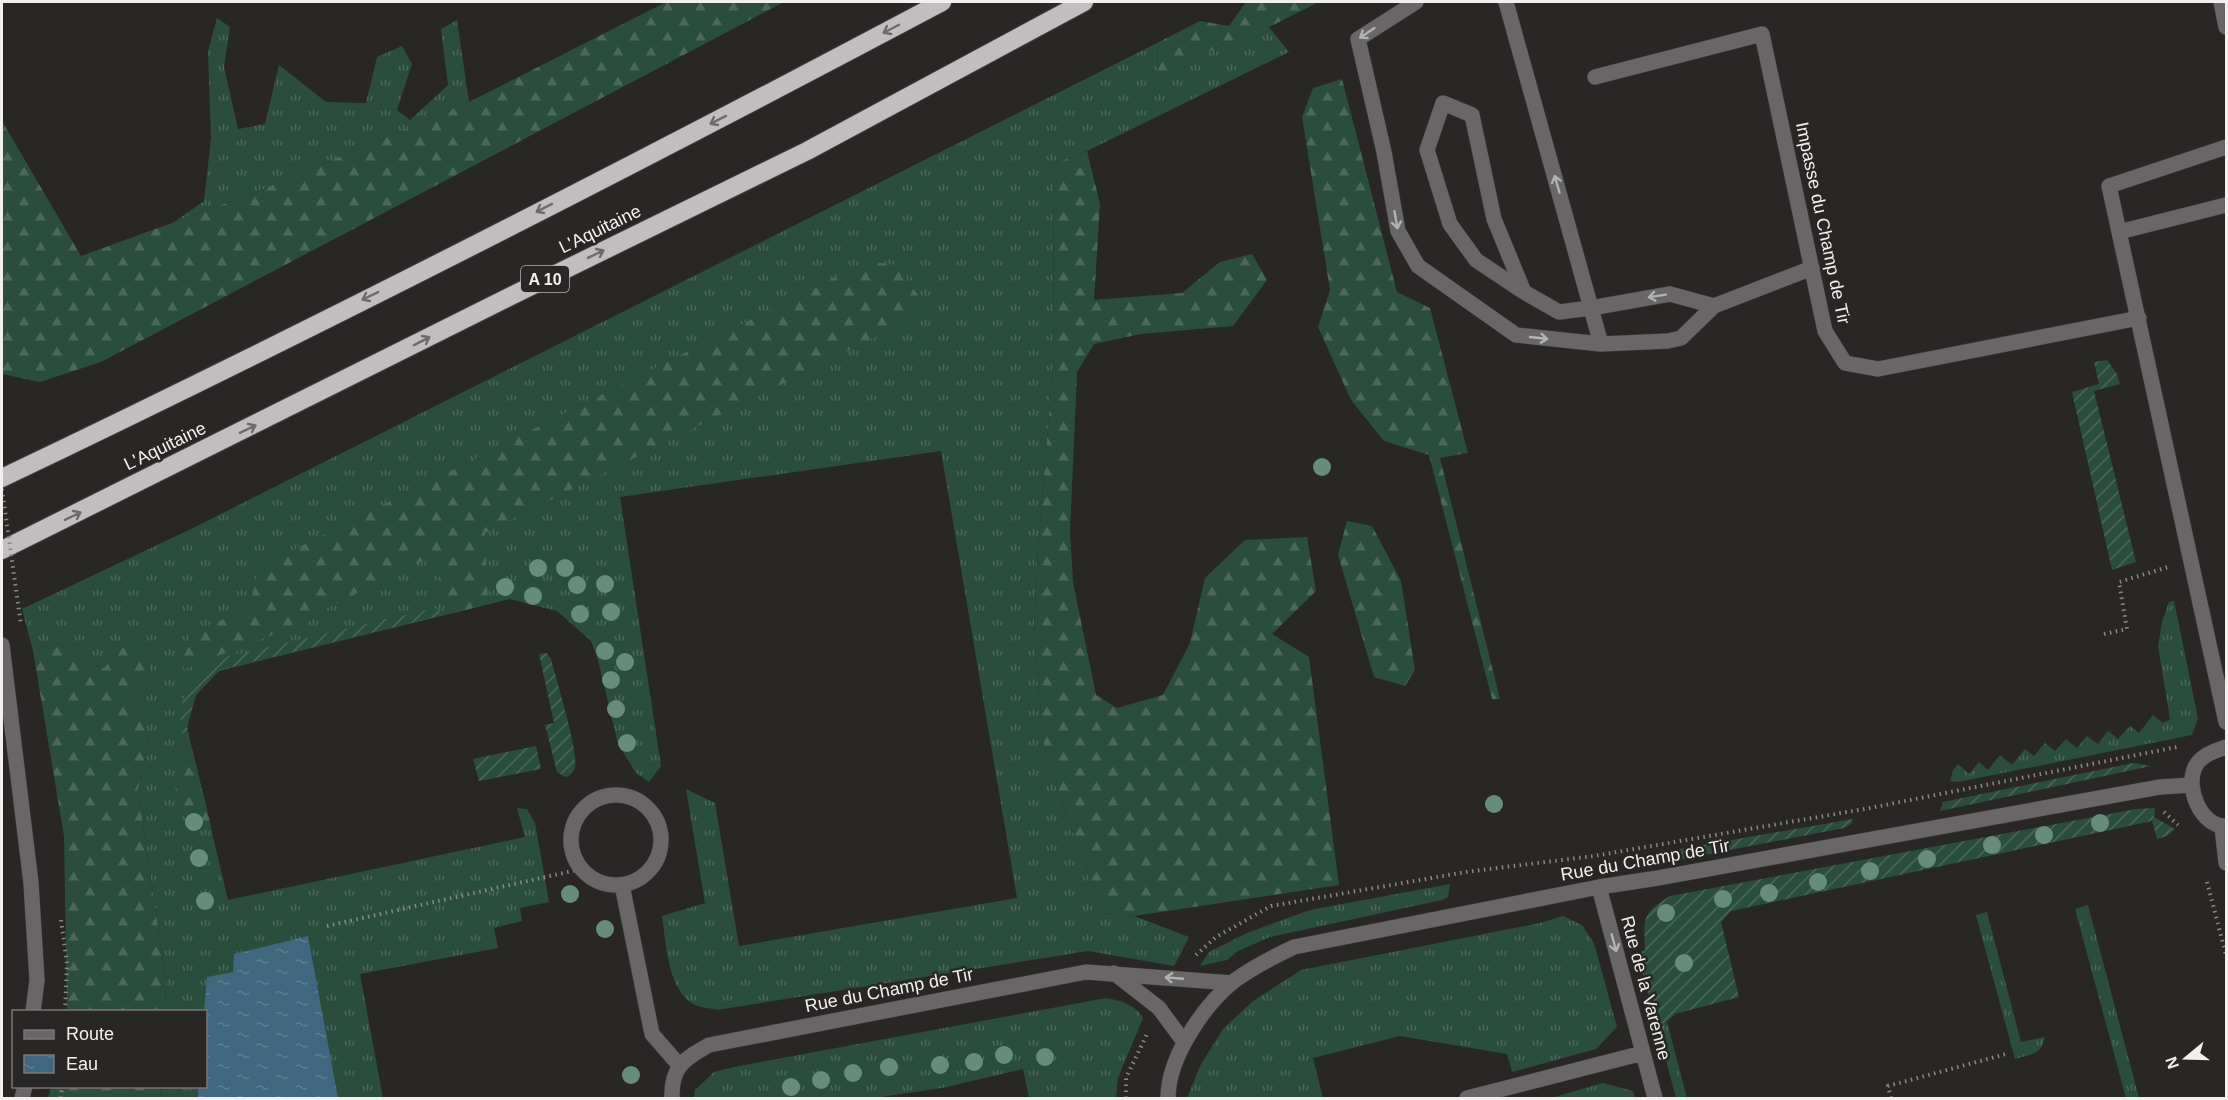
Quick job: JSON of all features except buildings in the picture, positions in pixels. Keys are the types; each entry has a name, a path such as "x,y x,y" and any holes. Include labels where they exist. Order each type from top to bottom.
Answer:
{"highway":[{"path":"2,478 771,93 942,2"},
{"name":"L'Aquitaine","path":"2,552 513,295 807,151 1084,2"}],"street":[{"path":"1416,2 1358,39 1384,152 1398,231 1418,266 1516,335 1601,344 1668,341 1681,338 1714,306 1812,268"},
{"path":"1506,2 1601,344"},
{"path":"2221,2 2226,27"},
{"name":"Impasse du Champ de Tir","path":"1595,77 1762,34 1826,331 1845,363 1878,369 2139,318"},
{"path":"1524,292 1494,219 1472,115 1443,103 1427,150 1450,224 1476,260 1524,292 1559,312 1670,294 1714,306"},
{"path":"2226,147 2109,186 2226,722"},
{"path":"2120,232 2226,205"},
{"path":"2,645 31,884 37,980 33,1010"},
{"path":"2226,747 2203,757 2195,767 2191,785 2197,804 2210,821 2224,827 2226,863"},
{"name":"Rue du Champ de Tir","path":"679,1065 693,1053 709,1045 1086,972 1233,983 1262,962 1294,947 1599,887 2160,787 2191,785"},
{"path":"624,795 637,800 656,819 660,833 660,848 647,872 622,885 606,884 592,879 581,869 573,856 572,827 579,813 588,804 598,798 624,795"},
{"path":"622,885 652,1034 679,1065 672,1081 672,1098"},
{"name":"Rue de la Varenne","path":"1599,887 1655,1098"},
{"path":"1114,973 1159,1008 1184,1042"},
{"path":"1168,1098 1168,1086 1184,1042 1210,1006 1233,983"},
{"path":"1467,1098 1643,1053"}],"path":[{"path":"2,489 21,625"},
{"path":"2104,634 2127,629 2119,582 2140,576"},
{"path":"1180,979 1199,952 1216,937 1271,906 1466,872 1594,856 1847,812 2154,752 2164,814 2183,829"},
{"path":"327,926 581,869"},
{"path":"2207,880 2226,955"},
{"path":"1891,1098 1888,1086 2006,1054"}],"green space":[{"path":"666,2 784,2 101,362 40,382 2,374 2,121 81,256 254,193 469,102"},
{"path":"1246,2 1319,2 1263,30 1222,44 1181,69 1158,72 1157,43 1200,21 1229,26"},
{"path":"217,18 230,27 224,67 238,129 265,124 279,65 326,102 366,103 377,57 402,46 412,64 397,110 410,120 448,85 441,29 457,20 469,102 254,193 174,222 204,201 211,138 208,51"},
{"path":"1269,27 1289,52 1087,151 1053,164 1054,354 1038,547 1034,635 1045,757 1103,913 1134,916 1189,937 1174,966 1088,951 717,1010 695,1005 686,998 673,978 662,916 705,903 686,789 715,803 739,946 1017,898 941,451 620,497 661,766 649,782 636,773 618,744 598,660 591,641 557,611 510,599 219,671 196,695 187,727 228,900 525,837 517,808 527,809 535,823 549,902 520,908 522,921 494,928 498,948 360,974 383,1098 160,1098 161,1088 207,1088 207,1010 165,1010 166,981 138,790 149,739 142,710 125,695 150,674 124,646 104,668 78,658 56,642 33,651 22,609 191,529 1157,43 1158,71 1181,69 1222,44"},
{"path":"1342,79 1397,292 1430,308 1468,453 1440,458 1500,699 1492,699 1429,455 1384,441 1351,400 1318,327 1330,290 1302,117 1313,88"},
{"path":"1087,151 1100,204 1094,300 1182,293 1220,262 1252,254 1267,280 1233,326 1141,334 1094,344 1077,372 1070,532 1073,582 1096,695 1117,708 1163,695 1190,643 1205,578 1245,540 1307,537 1316,591 1272,634 1309,657 1339,885 1134,916 1103,913 1045,757 1034,635 1038,547 1054,354 1053,164"},
{"path":"867,261 895,265 918,295 907,321 485,533 488,604 450,614 433,556 270,636 184,669 180,659 192,631 249,610 258,568"},
{"path":"2107,360 2117,374 2120,384 2094,391 2136,562 2112,570 2072,392 2099,384 2094,362"},
{"path":"1347,521 1372,526 1401,581 1415,670 1405,686 1374,677 1338,555"},
{"path":"2174,601 2198,718 2192,735 1958,782 1950,781 1953,770 1958,764 1969,774 1979,762 1988,770 2000,755 2012,765 2025,749 2034,756 2045,743 2055,751 2066,739 2077,748 2087,736 2098,744 2108,731 2118,739 2130,726 2139,733 2153,715 2163,723 2170,719 2158,646 2162,622 2169,602"},
{"path":"435,608 444,615 219,670 196,695 187,726 189,737 182,734 180,715 184,697 193,680 212,663 229,656"},
{"path":"56,642 78,658 104,668 124,646 148,648 150,674 125,695 142,710 149,739 138,790 166,981 165,1010 67,1010 64,836 33,651"},
{"path":"547,653 551,659 574,747 575,768 565,777 557,772 545,725 554,723 539,654"},
{"path":"183,746 192,749 211,826 197,831 187,821 173,781"},
{"path":"536,746 541,769 479,781 473,759"},
{"path":"2133,763 2151,766 1940,811 1943,802"},
{"path":"2155,808 2154,817 2175,829 2167,836 2157,839 2152,821 1731,911 1721,922 1739,997 1675,1014 1658,1030 1637,954 1645,950 1646,918 1654,908 1670,896 2136,809"},
{"path":"1853,819 1851,824 1844,828 1662,863 1662,852"},
{"path":"1450,884 1448,897 1442,900 1270,937 1238,951 1227,960 1200,966 1209,952 1247,933 1310,910"},
{"path":"2088,905 2139,1098 2126,1098 2075,909"},
{"path":"1987,912 2021,1042 2045,1037 2038,1051 2015,1059 1976,915"},
{"path":"1563,916 1582,925 1594,943 1617,1027 1596,1049 1512,1072 1507,1054 1400,1036 1313,1058 1323,1098 1187,1098 1200,1066 1223,1029 1253,1001 1301,970 1540,923"},
{"path":"1106,998 1127,1004 1143,1018 1118,1078 1116,1098 1029,1098 1023,1069 942,1088 874,1098 694,1098 695,1090 714,1072 734,1067"},
{"path":"1667,1022 1687,1098 1676,1098 1658,1030"},
{"path":"1603,1083 1633,1091 1635,1098 1551,1098"},
{"path":"51,1088 161,1088 160,1098 48,1098"}],"water":[{"path":"308,936 338,1098 198,1098 198,1088 207,1088 207,1010 204,1010 207,977 233,972 234,954"}]}
